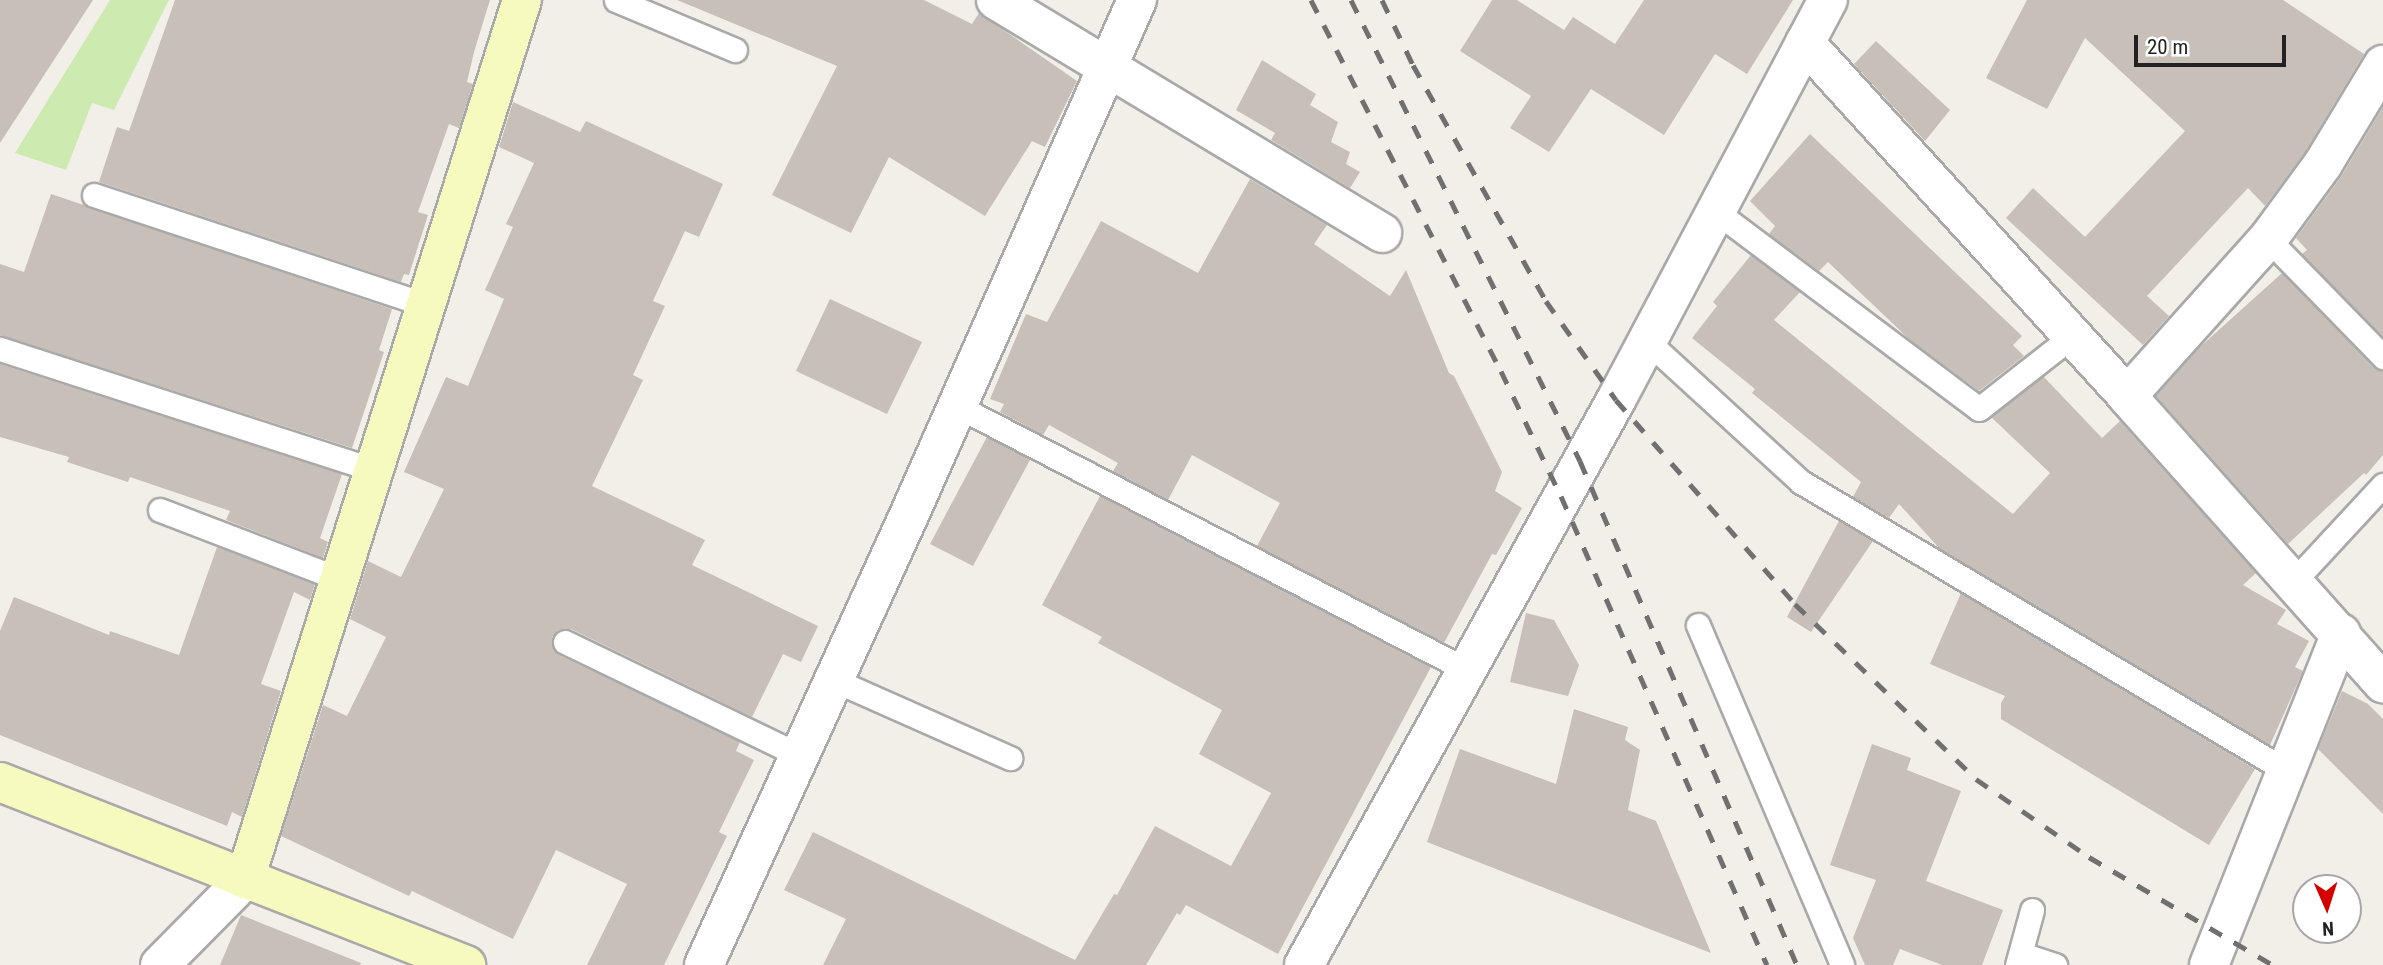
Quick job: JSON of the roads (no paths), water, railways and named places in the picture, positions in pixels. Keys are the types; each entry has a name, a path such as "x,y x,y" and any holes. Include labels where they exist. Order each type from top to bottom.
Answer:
{"street":[{"path":"160,965 245,878 522,0"},
{"path":"996,0 1382,233"},
{"path":"704,965 1137,0"},
{"path":"1304,965 1646,340 1828,0"},
{"path":"1805,43 2127,396 2383,683"},
{"path":"2127,396 2268,239 2323,164 2383,65"},
{"path":"2209,965 2341,633"},
{"path":"0,782 466,965"}],"lane":[{"path":"617,0 735,50"},
{"path":"94,195 426,304"},
{"path":"1714,210 1979,409 2072,336"},
{"path":"2268,239 2383,357"},
{"path":"1646,340 1801,482 2285,770"},
{"path":"0,349 374,470"},
{"path":"957,406 1465,669"},
{"path":"2294,581 2383,485"},
{"path":"160,510 340,579"},
{"path":"1698,625 1842,965"},
{"path":"565,642 799,755"},
{"path":"834,680 1010,758"},
{"path":"2032,910 2019,959 2054,965"}],"railway":[{"path":"1311,0 1501,371 1561,496 1767,965"},
{"path":"1351,0 1580,461 1797,965"},
{"path":"1382,0 1413,65 1546,301 1616,400 1795,604 1976,779 2089,857 2273,965"}]}
